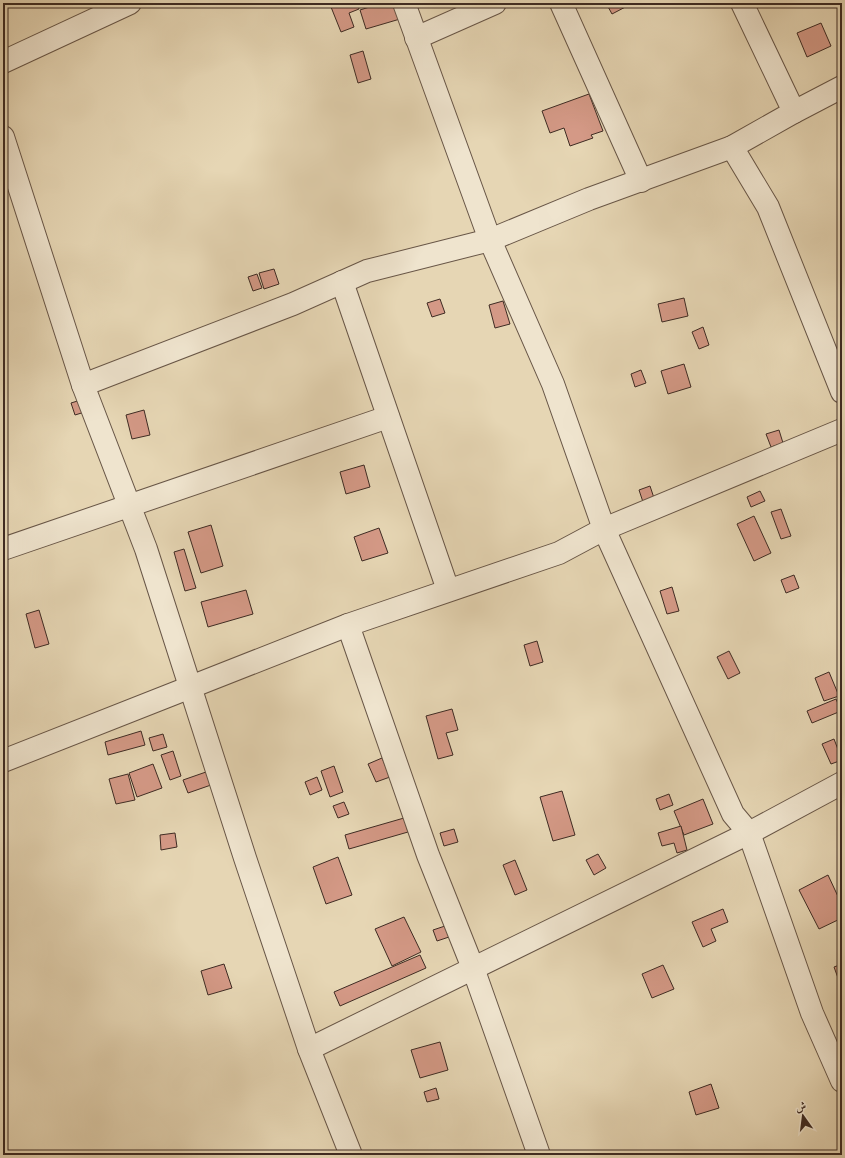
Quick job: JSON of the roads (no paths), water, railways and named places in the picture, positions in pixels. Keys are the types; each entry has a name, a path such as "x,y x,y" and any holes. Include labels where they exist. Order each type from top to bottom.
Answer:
{"street":[{"path":"3,62 130,3"},
{"path":"404,3 490,240 553,384 604,529 734,814 749,833 812,1013 842,1081"},
{"path":"416,38 495,3"},
{"path":"561,3 640,181"},
{"path":"742,3 794,112"},
{"path":"84,385 293,304 367,271 490,240 640,181 732,147 842,86"},
{"path":"3,137 84,385 146,549 192,688 245,858 309,1049 351,1155"},
{"path":"732,147 768,207 842,392"},
{"path":"342,282 448,590"},
{"path":"3,549 388,417"},
{"path":"3,761 192,688 348,625 559,553 604,529 842,430"},
{"path":"348,625 428,855 473,968 539,1155"},
{"path":"309,1049 749,833 842,783"}]}
